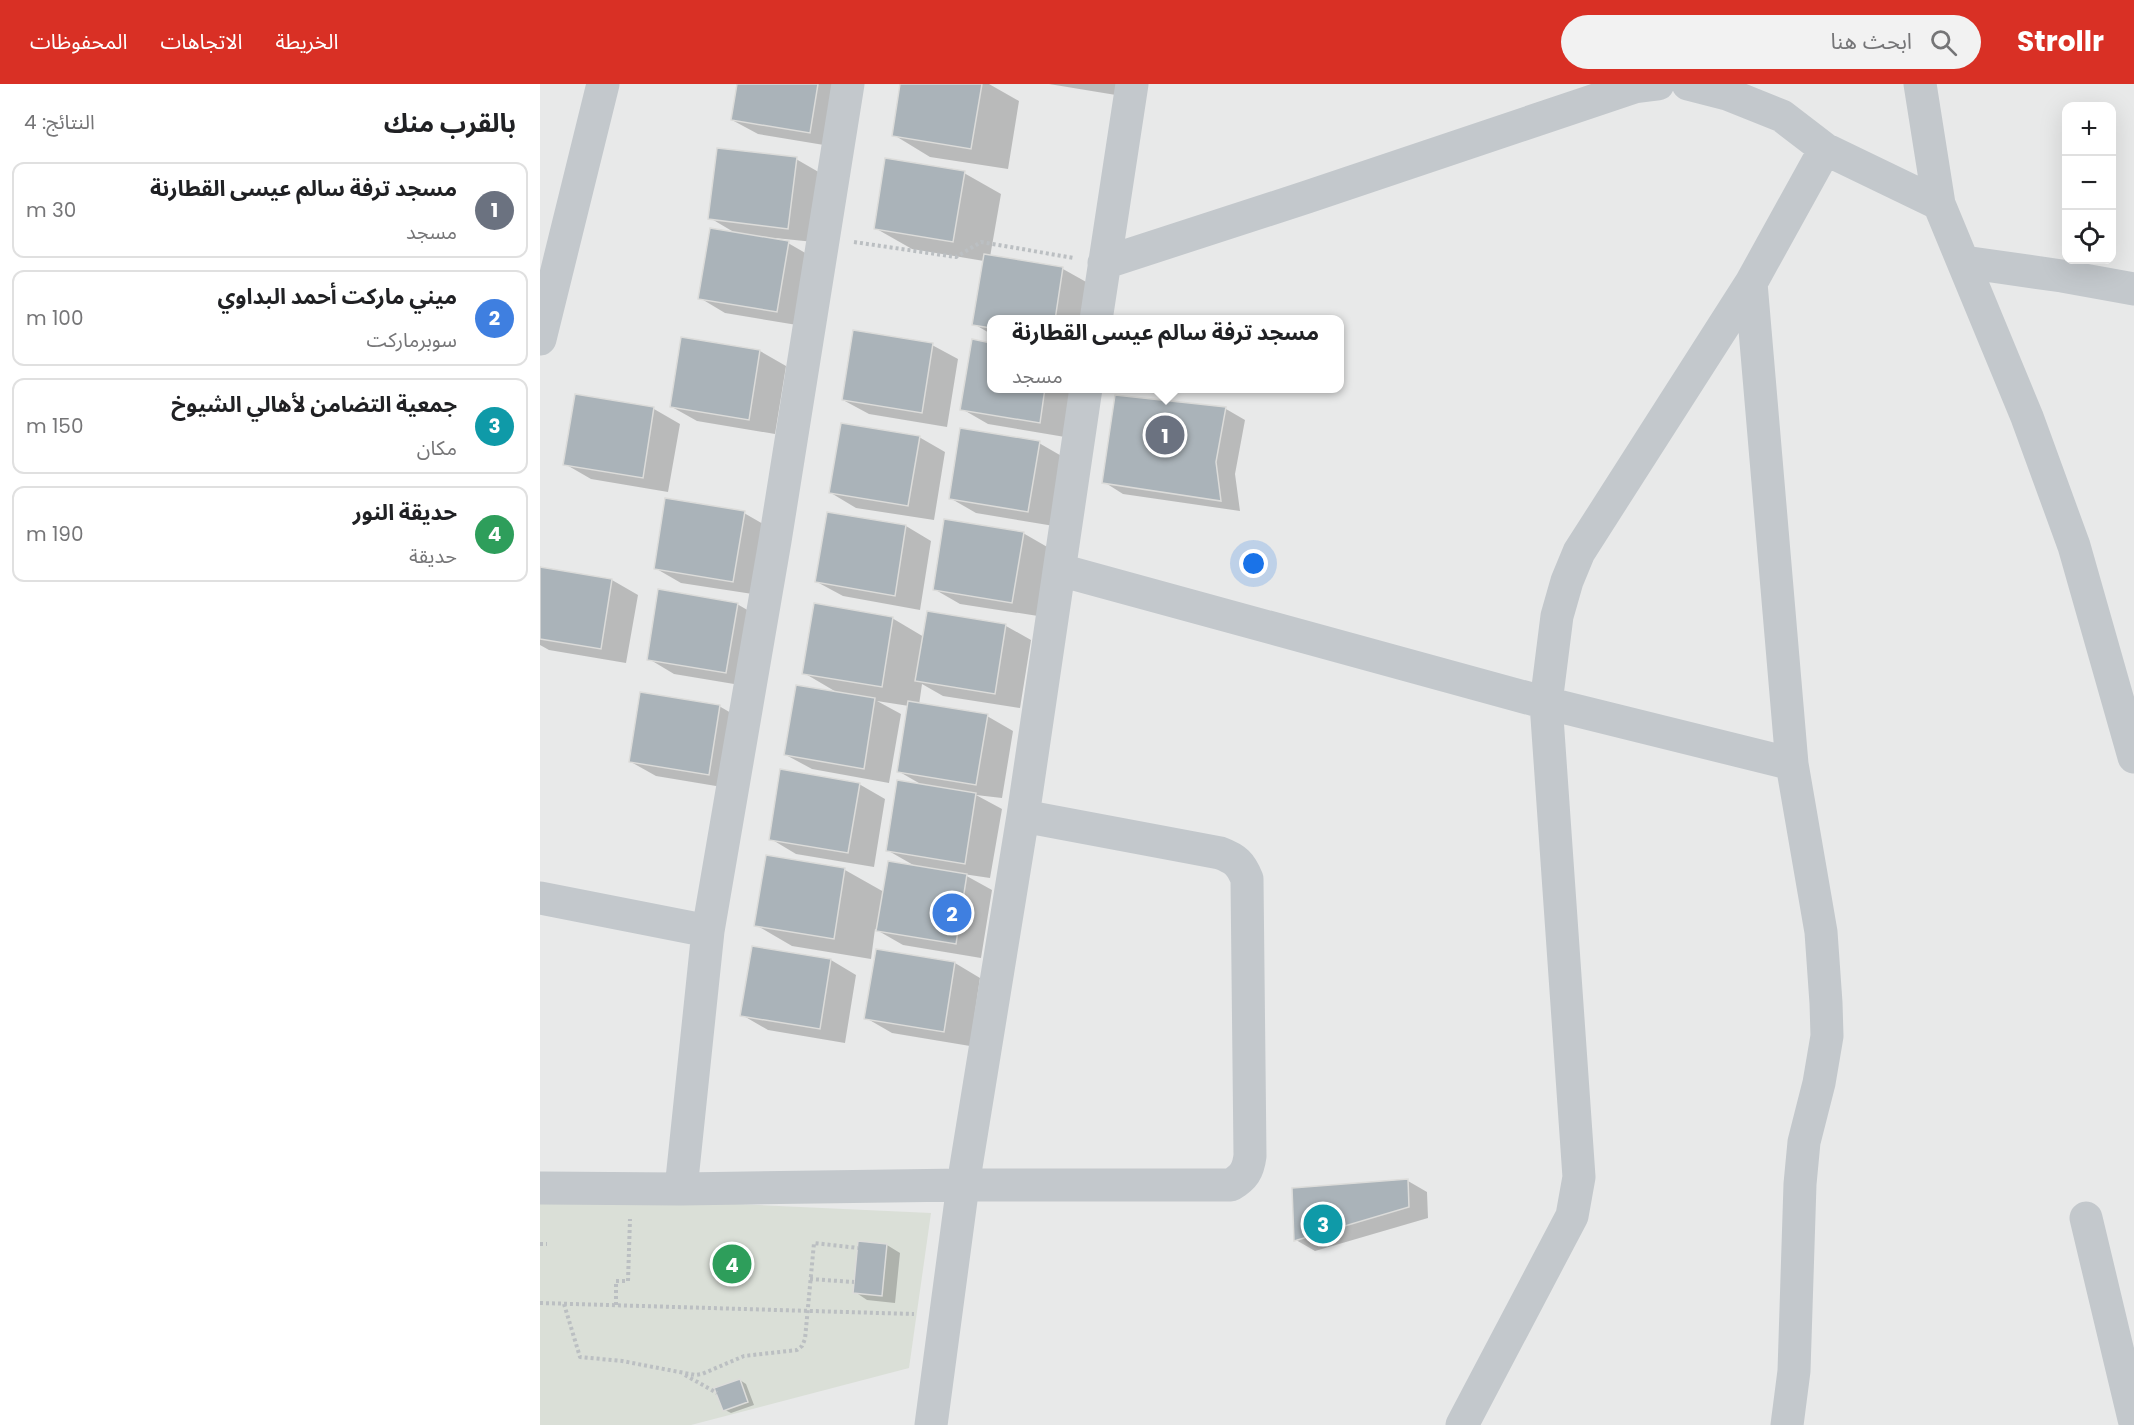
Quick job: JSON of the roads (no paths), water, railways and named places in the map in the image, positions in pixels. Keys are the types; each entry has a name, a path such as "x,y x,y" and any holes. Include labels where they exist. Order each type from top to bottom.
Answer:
{"street":[{"path":"540,339 548,276 603,84"},
{"path":"681,1189 708,932 776,541 848,84"},
{"path":"1097,315 1132,84"},
{"path":"1688,84 1727,94 1782,116 1826,149 1939,204"},
{"path":"1920,84 1939,204 2027,417 2074,546 2134,757"},
{"path":"1104,263 1642,85"},
{"path":"1462,1425 1572,1216 1580,1177 1546,703 1557,616 1567,581 1579,552 1751,283 1826,149"},
{"path":"1964,262 2134,289"},
{"path":"1751,283 1792,764 1821,932 1827,1036 1819,1083 1804,1142 1800,1184 1794,1371 1786,1425"},
{"path":"931,1425 963,1185 1023,816 1085,393"},
{"path":"1060,570 1546,703 1792,764"},
{"path":"540,1188 1231,1185 1242,1178 1248,1168 1250,1156 1247,879 1242,866 1234,859 1220,853 1023,816"},
{"path":"540,898 708,932"},
{"path":"2086,1218 2134,1419"}],"place":[{"name":"مسجد ترفة سالم عيسى القطارنة","path":"1165,435"},
{"name":"ميني ماركت أحمد البداوي","path":"952,913"},
{"name":"جمعية التضامن لأهالي الشيوخ","path":"1323,1224"},
{"name":"حديقة النور","path":"732,1264"}]}
